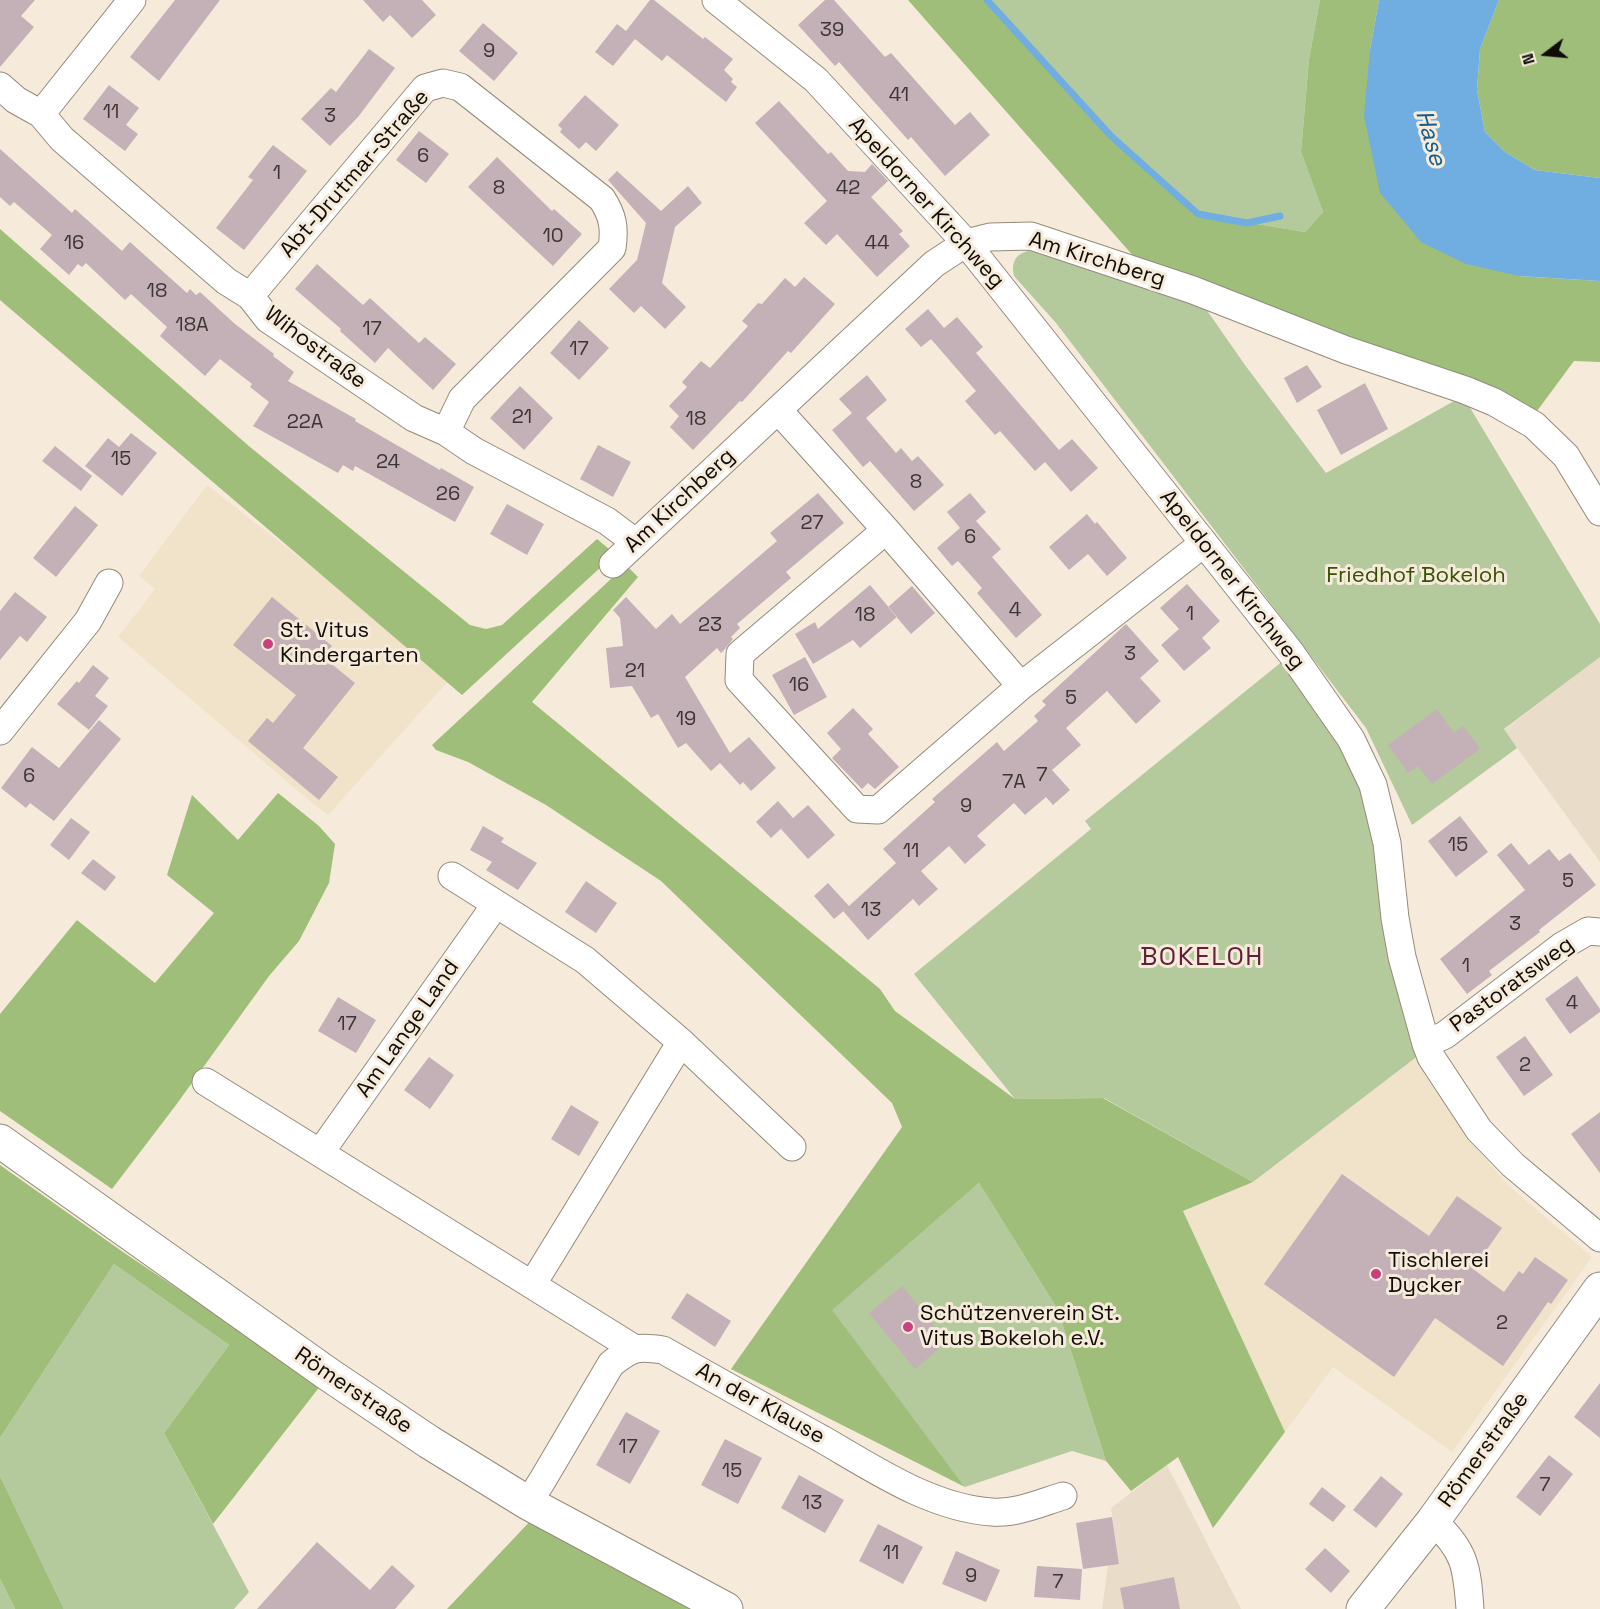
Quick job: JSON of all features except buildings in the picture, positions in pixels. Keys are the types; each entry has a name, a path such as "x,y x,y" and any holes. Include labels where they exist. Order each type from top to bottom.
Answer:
{"street":[{"path":"41,114 132,0"},
{"name":"Apeldorner Kirchweg","path":"716,0 816,80 966,243 1291,653 1351,739 1373,785 1388,843 1395,918 1402,957 1431,1057 1479,1130 1513,1165 1600,1238"},
{"name":"Abt-Drutmar-Straße","path":"250,296 425,88 443,83 460,87 602,199 611,213 614,230 612,248 462,399 446,432"},
{"name":"Wihostraße","path":"0,86 16,100 41,114 62,140 226,281 250,296 268,319 414,418 446,432 474,451 607,521 635,542"},
{"name":"Am Kirchberg","path":"613,564 934,264 966,243 990,237 1031,236 1193,290 1346,350 1494,402 1534,425 1566,456 1600,512"},
{"path":"778,410 1021,686"},
{"path":"886,530 740,654 739,680 857,809 878,810 1021,686 1204,543"},
{"path":"0,731 88,621 109,583"},
{"path":"452,876 585,960 681,1042 792,1148"},
{"name":"Am Lange Land","path":"320,1153 496,904"},
{"name":"Pastoratsweg","path":"1426,1044 1445,1035 1562,946 1588,931 1600,932"},
{"path":"532,1285 681,1042"},
{"path":"206,1082 635,1349"},
{"name":"Römerstraße","path":"0,1142 328,1374 429,1442 528,1503 726,1609"},
{"name":"Römerstraße","path":"1363,1609 1433,1521 1600,1288"},
{"name":"An der Klause","path":"635,1349 643,1347 663,1350 884,1474 930,1497 963,1508 993,1512 1016,1510 1063,1496"},
{"path":"528,1503 611,1364 625,1353 635,1349"},
{"path":"1433,1521 1454,1540 1467,1570 1470,1609"}],"shaded area":[{"name":"St. Vitus Kindergarten","path":"207,485 452,677 328,815 118,637 155,589 139,576"},
{"path":"1600,657 1600,862 1504,730"},
{"path":"1419,1055 1470,1141 1509,1186 1592,1257 1452,1452 1333,1367 1285,1432 1183,1211 1253,1182"},
{"path":"1167,1465 1241,1609 1102,1609 1108,1565 1119,1563 1111,1508"}],"green space":[{"path":"908,0 987,0 1111,136 1198,214 1305,232 1323,212 1301,152 1309,59 1320,0 1379,0 1370,50 1519,276 1600,281 1600,362 1574,361 1537,411 1135,258"},
{"path":"987,0 1320,0 1309,59 1301,152 1323,212 1305,232 1198,214 1111,136"},
{"path":"1499,0 1600,0 1600,178 1535,170 1505,152 1485,132 1477,90 1480,49"},
{"path":"0,229 250,447 470,625 486,629 502,625 597,539 615,554 462,695 0,300"},
{"name":"Friedhof Bokeloh","path":"1044,248 1199,299 1326,473 1463,396 1600,624 1600,657 1504,729 1517,748 1412,825 1366,728 1056,323 1014,276 1014,262 1020,254"},
{"path":"626,565 638,577 532,702 880,989 895,1011 1015,1099 1103,1098 1253,1182 1183,1211 1285,1432 1213,1528 1178,1457 1131,1491 1106,1461 1058,1310 979,1183 832,1310 965,1487 731,1369 902,1127 892,1103 661,881 546,805 468,762 436,750 432,745"},
{"path":"1284,660 1336,736 1365,789 1419,1055 1253,1182 1104,1098 1015,1099 914,974 1091,829 1085,821"},
{"path":"278,793 319,826 335,844 329,883 299,941 269,976 112,1189 0,1111 0,1014 77,920 155,983 214,913 167,875 192,795 238,840"},
{"path":"0,1165 123,1252 321,1385 213,1524 164,1433 229,1345 114,1264 0,1438"},
{"path":"979,1183 1058,1310 1106,1461 1072,1451 965,1487 831,1310"},
{"path":"114,1264 229,1345 164,1433 249,1592 234,1609 64,1609 0,1476 0,1438"},
{"path":"0,1476 64,1609 15,1609 0,1579"},
{"path":"536,1515 702,1609 447,1609"},
{"path":"0,1579 15,1609 0,1609"}],"water":[{"name":"Hase","path":"1379,0 1499,0 1480,49 1477,90 1485,132 1505,152 1535,170 1600,178 1600,281 1519,276 1466,264 1421,242 1380,193 1364,116 1370,50"}],"waterway":[{"path":"987,0 1111,136 1198,214 1247,223 1280,216"}],"place":[{"name":"St. Vitus Kindergarten","path":"268,644"},
{"name":"Tischlerei Dycker","path":"1376,1274"},
{"name":"Schützenverein St. Vitus Bokeloh e.V.","path":"908,1327"}],"district":[{"name":"BOKELOH","path":"1202,958"}]}
